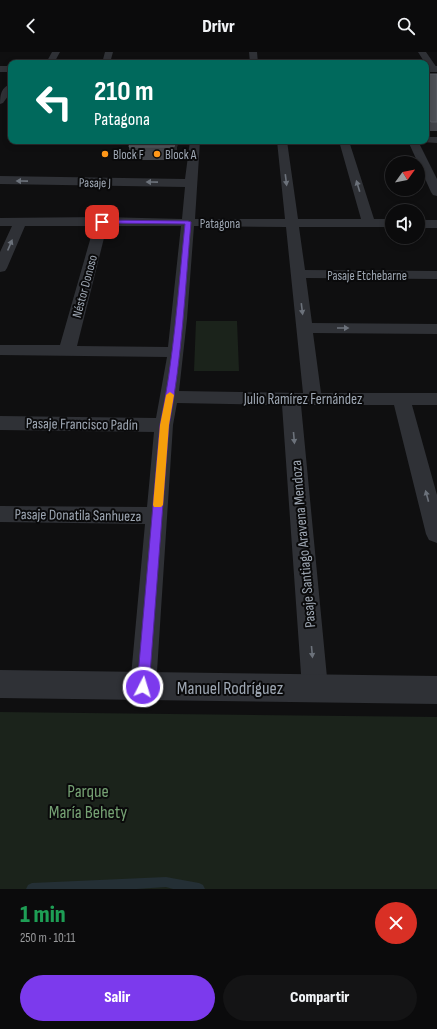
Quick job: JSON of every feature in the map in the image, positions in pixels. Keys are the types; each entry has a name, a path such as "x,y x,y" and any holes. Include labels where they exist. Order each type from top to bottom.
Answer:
{"street":[{"path":"0,101 8,89"},
{"path":"143,687 164,425 170,397 176,352 195,144"},
{"path":"282,144 313,398"},
{"path":"345,144 369,223"},
{"path":"414,144 437,192"},
{"name":"Pasaje J","path":"0,180 191,183"},
{"name":"Patagona","path":"0,222 385,223"},
{"path":"0,268 20,222"},
{"name":"Néstor Donoso","path":"67,350 102,222"},
{"path":"425,224 437,224"},
{"name":"Pasaje Etchebarne","path":"297,274 437,275"},
{"path":"304,328 437,329"},
{"path":"0,350 176,352"},
{"name":"Julio Ramírez Fernández","path":"170,397 291,400 313,398 437,399"},
{"path":"401,399 437,534"},
{"name":"Pasaje Santiago Aravena Mendoza","path":"291,400 315,688"},
{"name":"Pasaje Francisco Padín","path":"0,423 164,425"},
{"name":"Pasaje Donatila Sanhueza","path":"0,514 157,516"},
{"name":"Manuel Rodríguez","path":"0,684 437,690"}],"green space":[{"path":"196,321 237,321 239,371 194,371"},
{"name":"Parque María Behety","path":"0,712 437,717 437,889 0,889"}],"building":[{"path":"429,74 437,74 437,122 431,122 429,119"},
{"path":"130,144 174,144 174,147 129,147"}],"waterway":[{"path":"32,889 166,882 199,889"}],"slow traffic":[{"path":"158,505 164,425 170,395"}],"place":[{"name":"Block F","path":"105,154"},
{"name":"Block A","path":"157,154"}],"route":[{"path":"102,222 188,222 176,352 170,397 164,425 143,687"}]}
